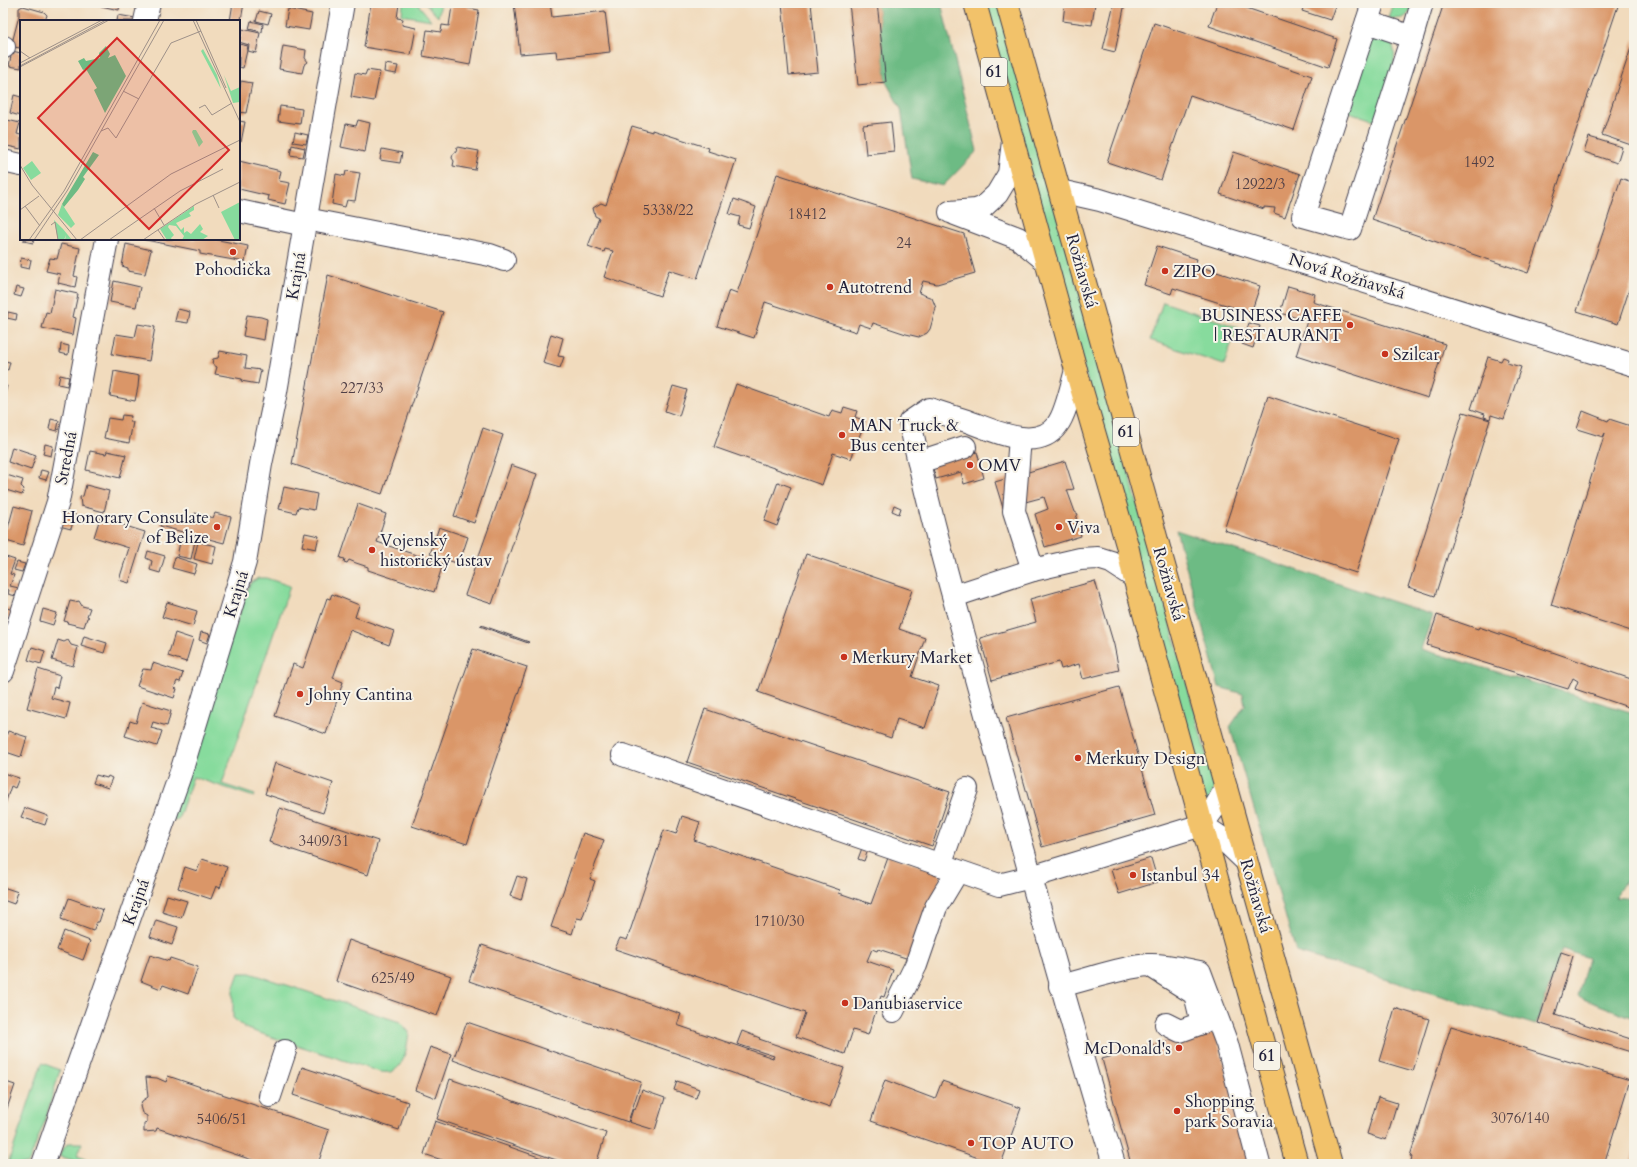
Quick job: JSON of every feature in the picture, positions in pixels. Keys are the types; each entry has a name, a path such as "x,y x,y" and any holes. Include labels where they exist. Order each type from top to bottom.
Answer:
{"main road":[{"name":"Rožňavská","path":"974,3 1076,370 1127,545 1134,577 1202,825 1297,1164"},
{"name":"Rožňavská","path":"1007,3 1331,1164"}],"street":[{"path":"145,20 148,3"},
{"name":"Krajná","path":"43,1164 181,772 245,562 343,3"},
{"path":"1412,37 1370,12 1303,216 1350,229 1412,37 1422,3"},
{"path":"1013,141 1009,174 998,194 982,208 976,210 950,212 1018,238 1046,261"},
{"path":"3,161 20,165"},
{"name":"Nová Rožňavská","path":"1060,192 1100,200 1634,365"},
{"path":"240,211 490,255 504,260"},
{"name":"Stredná","path":"3,671 58,502 107,240"},
{"path":"1076,370 1058,425 1045,437 1020,438 999,434 929,409 910,422 918,462 1060,986 1114,1164"},
{"path":"1020,438 1014,511 1033,570"},
{"path":"918,462 965,447"},
{"path":"954,596 1033,570 1080,560 1098,558 1111,562 1134,577"},
{"path":"623,755 999,885 1031,877 1202,825 1226,788"},
{"path":"893,1011 916,965 936,907 949,868 968,789"},
{"path":"1202,825 1223,840 1246,861"},
{"path":"1060,986 1114,970 1149,965 1200,972 1227,1044 1259,1164"},
{"path":"1149,965 1195,994 1202,1023 1180,1031 1166,1024"},
{"path":"270,1096 284,1051"}],"green space":[{"path":"403,3 417,3 431,20 402,15"},
{"path":"425,3 441,3 438,17"},
{"path":"877,3 941,3 977,151 943,186 912,179 901,109 886,82"},
{"path":"983,3 1000,3 1215,787 1206,809"},
{"path":"1393,3 1415,3 1405,17 1399,19 1388,18"},
{"path":"1370,40 1385,40 1390,43 1394,49 1393,68 1390,80 1376,121 1343,110"},
{"path":"1163,302 1237,327 1224,365 1150,340"},
{"path":"1176,530 1433,615 1421,649 1634,713 1634,867 1615,897 1634,899 1634,1018 1578,997 1588,958 1562,949 1536,1025 1296,952 1230,727 1245,705 1243,694 1219,687"},
{"path":"258,578 266,578 290,586 222,784 255,795 254,797 193,777 178,820 172,819 248,588 251,583"},
{"path":"239,973 250,973 400,1022 409,1032 405,1054 401,1064 392,1072 380,1072 247,1029 233,1018 233,990"},
{"path":"42,1063 60,1070 45,1121 28,1164 8,1164"},
{"path":"69,1143 82,1143 77,1156 101,1164 86,1164 59,1156 64,1147"}],"building":[{"path":"120,3 119,10 92,4"},
{"path":"233,3 244,3 240,26 240,20 230,20"},
{"path":"371,3 399,4 397,18 403,19 402,25 416,28 411,55 364,47"},
{"path":"456,3 469,3 468,8 479,10 470,65 423,56 427,30 441,32 442,25 449,26 452,6 455,6"},
{"path":"514,3 550,3 552,17 605,11 610,52 557,58 556,51 520,54"},
{"path":"782,3 811,3 818,72 789,75"},
{"path":"849,3 877,3 886,82 858,85"},
{"path":"1065,3 1095,3 1092,25 1063,21"},
{"path":"1114,3 1125,3 1115,52 1103,49"},
{"path":"1217,3 1232,3 1337,39 1328,67 1209,26"},
{"path":"1305,3 1336,3 1330,20 1302,11"},
{"path":"1444,3 1619,3 1528,273 1372,220"},
{"path":"23,6 44,12 47,15 45,20 20,20 20,48 14,47 12,43 19,16 19,8"},
{"path":"288,9 312,14 309,30 285,26"},
{"path":"259,11 271,14 268,24 256,21"},
{"path":"118,15 135,18 134,20 117,20"},
{"path":"251,21 263,24 262,32 249,29"},
{"path":"1154,23 1312,76 1294,130 1190,95 1161,180 1107,162"},
{"path":"242,29 260,33 256,53 248,51 249,45 240,42"},
{"path":"1634,39 1634,146 1602,135"},
{"path":"240,44 248,46 243,68 240,67"},
{"path":"283,46 306,50 305,58 308,62 304,65 302,73 279,69"},
{"path":"12,51 20,53 20,68 9,66"},
{"path":"385,64 398,66 396,74 384,72"},
{"path":"367,70 380,72 374,101 351,97 355,73 365,75"},
{"path":"241,81 252,83 246,113 240,112"},
{"path":"14,95 20,97 20,116 10,113"},
{"path":"280,106 302,109 300,124 278,121"},
{"path":"3,119 20,123 17,134 20,135 20,149 3,145"},
{"path":"358,120 370,123 365,152 341,147 346,124 356,126"},
{"path":"240,121 245,122 240,142"},
{"path":"891,122 894,151 866,154 863,125"},
{"path":"632,126 652,132 652,130 709,148 708,151 736,160 697,279 669,270 660,296 604,277 613,251 605,249 604,252 588,246 599,218 595,216 593,208 601,203 606,205"},
{"path":"295,132 308,135 306,144 293,142"},
{"path":"1589,137 1622,147 1617,163 1584,152"},
{"path":"292,145 305,148 303,157 290,155"},
{"path":"457,147 479,151 475,170 453,166 454,161 452,158"},
{"path":"382,149 402,153 400,163 380,160"},
{"path":"1234,152 1300,174 1285,217 1274,213 1275,208 1264,207 1264,209 1220,194"},
{"path":"240,161 281,171 279,181 290,183 285,204 268,200 269,196 240,189"},
{"path":"346,171 360,173 355,201 347,200 345,207 332,204 336,174 345,176"},
{"path":"777,174 964,234 975,273 937,284 923,281 919,293 932,298 936,308 930,329 927,333 919,337 873,323 871,328 859,324 856,332 765,302 754,338 717,326 729,290 737,293"},
{"path":"1621,178 1634,183 1634,275 1618,324 1577,311"},
{"path":"734,199 756,207 749,228 738,225 740,217 729,214"},
{"path":"24,240 34,240 33,243"},
{"path":"146,240 219,240 248,246 245,262 200,254 200,251"},
{"path":"61,244 80,248 74,276 77,277 75,287 58,283 60,274 46,271 50,258 57,259"},
{"path":"126,244 151,250 145,274 128,271 128,268 122,266"},
{"path":"1157,246 1197,259 1195,265 1260,286 1251,313 1173,288 1171,294 1144,285"},
{"path":"21,258 31,260 29,269 20,267"},
{"path":"328,275 443,312 382,494 292,464"},
{"path":"114,281 140,287 136,307 110,302"},
{"name":"Szilcar","path":"1288,286 1315,294 1313,302 1445,344 1428,398 1296,356 1307,321 1280,313"},
{"path":"16,287 24,289 21,297 14,295"},
{"path":"55,289 78,294 73,317 76,318 73,335 42,328 46,312 50,313"},
{"path":"178,309 190,312 188,323 175,321"},
{"path":"8,312 17,314 16,320 7,318"},
{"path":"247,315 267,319 264,340 243,336"},
{"path":"1249,323 1260,326 1253,348 1242,344"},
{"path":"138,324 155,327 149,361 112,354 116,334 135,337"},
{"path":"551,334 563,338 558,356 564,357 560,368 543,363"},
{"path":"61,344 69,346 68,355 60,353"},
{"path":"220,351 247,356 245,368 261,370 258,384 241,381 242,379 215,374 217,367 212,364 213,359 218,358"},
{"path":"1488,357 1501,361 1503,357 1508,359 1507,363 1521,367 1504,419 1491,415 1490,419 1484,417 1485,414 1471,409"},
{"path":"4,361 10,362 8,370 3,368"},
{"path":"114,371 139,376 135,401 110,396"},
{"path":"60,375 69,377 67,386 58,384"},
{"path":"736,384 829,417 832,410 842,413 844,407 857,411 855,417 865,421 851,459 833,453 822,485 714,447"},
{"path":"3,385 7,386 5,394 3,394"},
{"path":"673,386 687,390 679,416 665,411"},
{"path":"1268,396 1399,439 1356,573 1224,530"},
{"path":"1583,411 1608,421 1609,419 1634,427 1634,632 1551,605 1605,433 1603,437 1577,429"},
{"path":"1463,412 1490,420 1435,596 1408,587"},
{"path":"122,415 131,416 130,422 133,422 129,443 104,438 108,418 121,420"},
{"path":"51,419 59,421 57,431 49,429"},
{"path":"483,428 503,435 474,523 454,516"},
{"path":"45,444 53,446 51,456 43,454"},
{"path":"12,447 36,455 31,470 8,462"},
{"path":"90,451 106,454 107,451 126,455 120,478 86,470"},
{"path":"977,452 984,478 964,484 961,472 936,479 932,465"},
{"path":"1065,461 1074,489 1067,490 1075,512 1078,514 1076,518 1081,536 1045,547 1035,514 1048,509 1044,497 1003,508 995,482"},
{"path":"511,465 537,474 492,604 465,595"},
{"path":"41,470 49,472 46,480 39,478"},
{"path":"3,474 23,480 21,486 24,489 22,495 3,489"},
{"path":"778,482 791,487 777,526 764,521"},
{"path":"86,485 109,491 104,512 81,506 80,497 83,496"},
{"path":"284,487 317,494 314,510 298,507 296,513 279,509"},
{"name":"Vojenský historický ústav","path":"358,504 386,514 377,542 443,564 434,592 368,570 368,567 349,560 347,563 344,562 345,559 340,558"},
{"path":"894,505 901,508 899,514 892,511"},
{"path":"14,506 32,511 23,546 3,540 3,527 8,528"},
{"path":"63,511 75,514 71,529 59,526"},
{"path":"195,513 213,518 215,513 231,517 224,543 160,526 163,515 193,522"},
{"path":"100,518 145,532 129,583 119,580 129,548 94,537"},
{"path":"439,527 468,537 459,564 430,554"},
{"path":"305,533 319,536 316,549 302,546"},
{"path":"181,538 195,541 191,559 177,556"},
{"path":"198,542 216,546 212,564 194,559"},
{"path":"148,551 165,556 160,573 150,570 152,561 146,558"},
{"name":"Merkury Market","path":"806,554 912,590 899,629 925,638 912,677 939,686 925,728 897,719 891,738 758,692"},
{"path":"3,556 15,560 10,574 14,575 10,586 19,588 16,596 8,594 9,590 3,588"},
{"path":"175,557 197,564 194,574 172,568"},
{"path":"17,562 25,564 22,572 14,570"},
{"path":"1095,581 1114,645 1119,670 1083,679 1079,664 1061,669 1059,662 992,680 980,638 1036,622 1030,599"},
{"path":"332,594 359,605 355,617 394,631 389,645 350,630 333,678 343,682 326,734 275,716 293,664 303,668 327,598 330,599"},
{"path":"70,601 79,601 82,606 90,608 87,616 89,617 87,618 84,627 64,621"},
{"path":"167,602 197,611 193,626 162,617"},
{"path":"3,605 5,606 4,607 13,610 10,618 3,616"},
{"path":"43,609 57,613 53,625 40,621"},
{"path":"1437,615 1478,629 1479,627 1634,680 1634,709 1575,689 1578,681 1573,678 1568,689 1427,645"},
{"path":"481,625 529,642 528,643 480,626"},
{"path":"201,632 210,634 207,643 199,640"},
{"path":"175,633 193,639 186,662 168,656"},
{"path":"84,636 107,643 104,653 81,646"},
{"path":"58,640 64,642 68,640 71,645 78,647 73,666 52,660"},
{"path":"32,647 45,651 41,664 28,660"},
{"path":"473,649 527,667 467,844 412,826"},
{"path":"153,663 183,673 180,682 177,681 174,688 177,689 174,698 137,686 143,669 151,670"},
{"path":"38,669 60,676 57,688 54,687 51,698 70,703 66,719 27,708"},
{"name":"Merkury Design","path":"1119,687 1155,815 1042,847 1006,718"},
{"path":"142,702 171,711 167,726 153,722 151,728 162,731 157,746 125,736 130,721 136,723"},
{"path":"705,709 950,792 932,846 687,762"},
{"path":"8,731 27,737 21,757 3,751 3,745"},
{"path":"275,763 333,783 323,813 265,794"},
{"path":"3,773 19,778 15,788 11,786 5,804 3,803"},
{"path":"96,775 107,778 108,776 112,778 108,788 93,783"},
{"path":"25,808 48,816 45,825 21,817"},
{"path":"280,808 378,841 368,875 269,842"},
{"path":"682,816 700,822 694,840 840,890 839,893 871,904 889,855 942,873 912,960 878,949 877,951 872,949 867,961 893,970 884,997 881,996 868,1035 853,1030 845,1054 796,1037 805,1013 615,949 620,938 627,940 664,830 676,834"},
{"path":"583,833 604,840 590,879 595,881 582,919 577,918 572,934 551,927"},
{"path":"862,848 868,850 864,861 858,859"},
{"path":"1151,858 1158,882 1119,894 1111,870"},
{"path":"202,859 227,867 220,888 216,886 211,899 178,888 185,867 197,871"},
{"path":"517,876 527,879 521,900 510,896"},
{"path":"3,887 18,892 14,904 3,900"},
{"path":"167,895 187,901 181,918 162,912"},
{"path":"69,898 103,910 99,922 97,922 93,931 61,919"},
{"path":"156,920 178,927 172,945 150,937"},
{"path":"64,931 90,941 83,960 57,950"},
{"path":"349,940 451,976 437,1016 336,981"},
{"path":"482,945 681,1014 677,1025 773,1058 774,1056 737,1044 742,1031 760,1038 759,1039 844,1068 830,1107 469,981"},
{"path":"1561,952 1573,956 1555,1015 1634,1040 1634,1053 1538,1023"},
{"path":"150,955 169,961 170,958 198,967 188,994 163,985 161,989 141,981"},
{"path":"1395,1008 1429,1019 1413,1071 1379,1061"},
{"path":"467,1022 641,1082 628,1122 453,1060"},
{"path":"1451,1026 1630,1080 1604,1164 1410,1164 1412,1157 1410,1156"},
{"name":"Shopping park Soravia","path":"1214,1028 1252,1164 1131,1164 1102,1059"},
{"path":"430,1047 451,1054 436,1098 415,1090"},
{"path":"302,1067 408,1102 399,1130 293,1095"},
{"path":"168,1076 329,1130 318,1164 264,1164 157,1128 156,1131 144,1132 144,1123 147,1122 147,1116 142,1113 140,1106 142,1101 148,1097 146,1077 157,1078 166,1082"},
{"path":"450,1079 606,1133 596,1164 568,1164 437,1119"},
{"name":"TOP AUTO","path":"885,1080 935,1099 942,1081 1021,1108 1001,1164 996,1164 871,1121"},
{"path":"3,1081 15,1085 3,1120"},
{"path":"677,1081 699,1089 696,1098 674,1090"},
{"path":"642,1090 665,1098 655,1130 629,1122"},
{"path":"1378,1097 1397,1103 1386,1140 1367,1134"},
{"path":"435,1121 559,1164 454,1164 424,1154"},
{"path":"1634,1150 1634,1164 1630,1164"}],"place":[{"name":"Pohodička","path":"233,252"},
{"name":"ZIPO","path":"1165,271"},
{"name":"Autotrend","path":"830,287"},
{"name":"BUSINESS CAFFE | RESTAURANT","path":"1350,325"},
{"name":"Szilcar","path":"1385,354"},
{"name":"MAN Truck & Bus center","path":"842,435"},
{"name":"OMV","path":"970,465"},
{"name":"Honorary Consulate of Belize","path":"217,527"},
{"name":"Viva","path":"1059,527"},
{"name":"Vojenský historický ústav","path":"372,550"},
{"name":"Merkury Market","path":"844,657"},
{"name":"Johny Cantina","path":"300,694"},
{"name":"Merkury Design","path":"1078,758"},
{"name":"Istanbul 34","path":"1133,875"},
{"name":"Danubiaservice","path":"845,1003"},
{"name":"McDonald's","path":"1179,1048"},
{"name":"Shopping park Soravia","path":"1177,1111"},
{"name":"TOP AUTO","path":"971,1143"}]}
